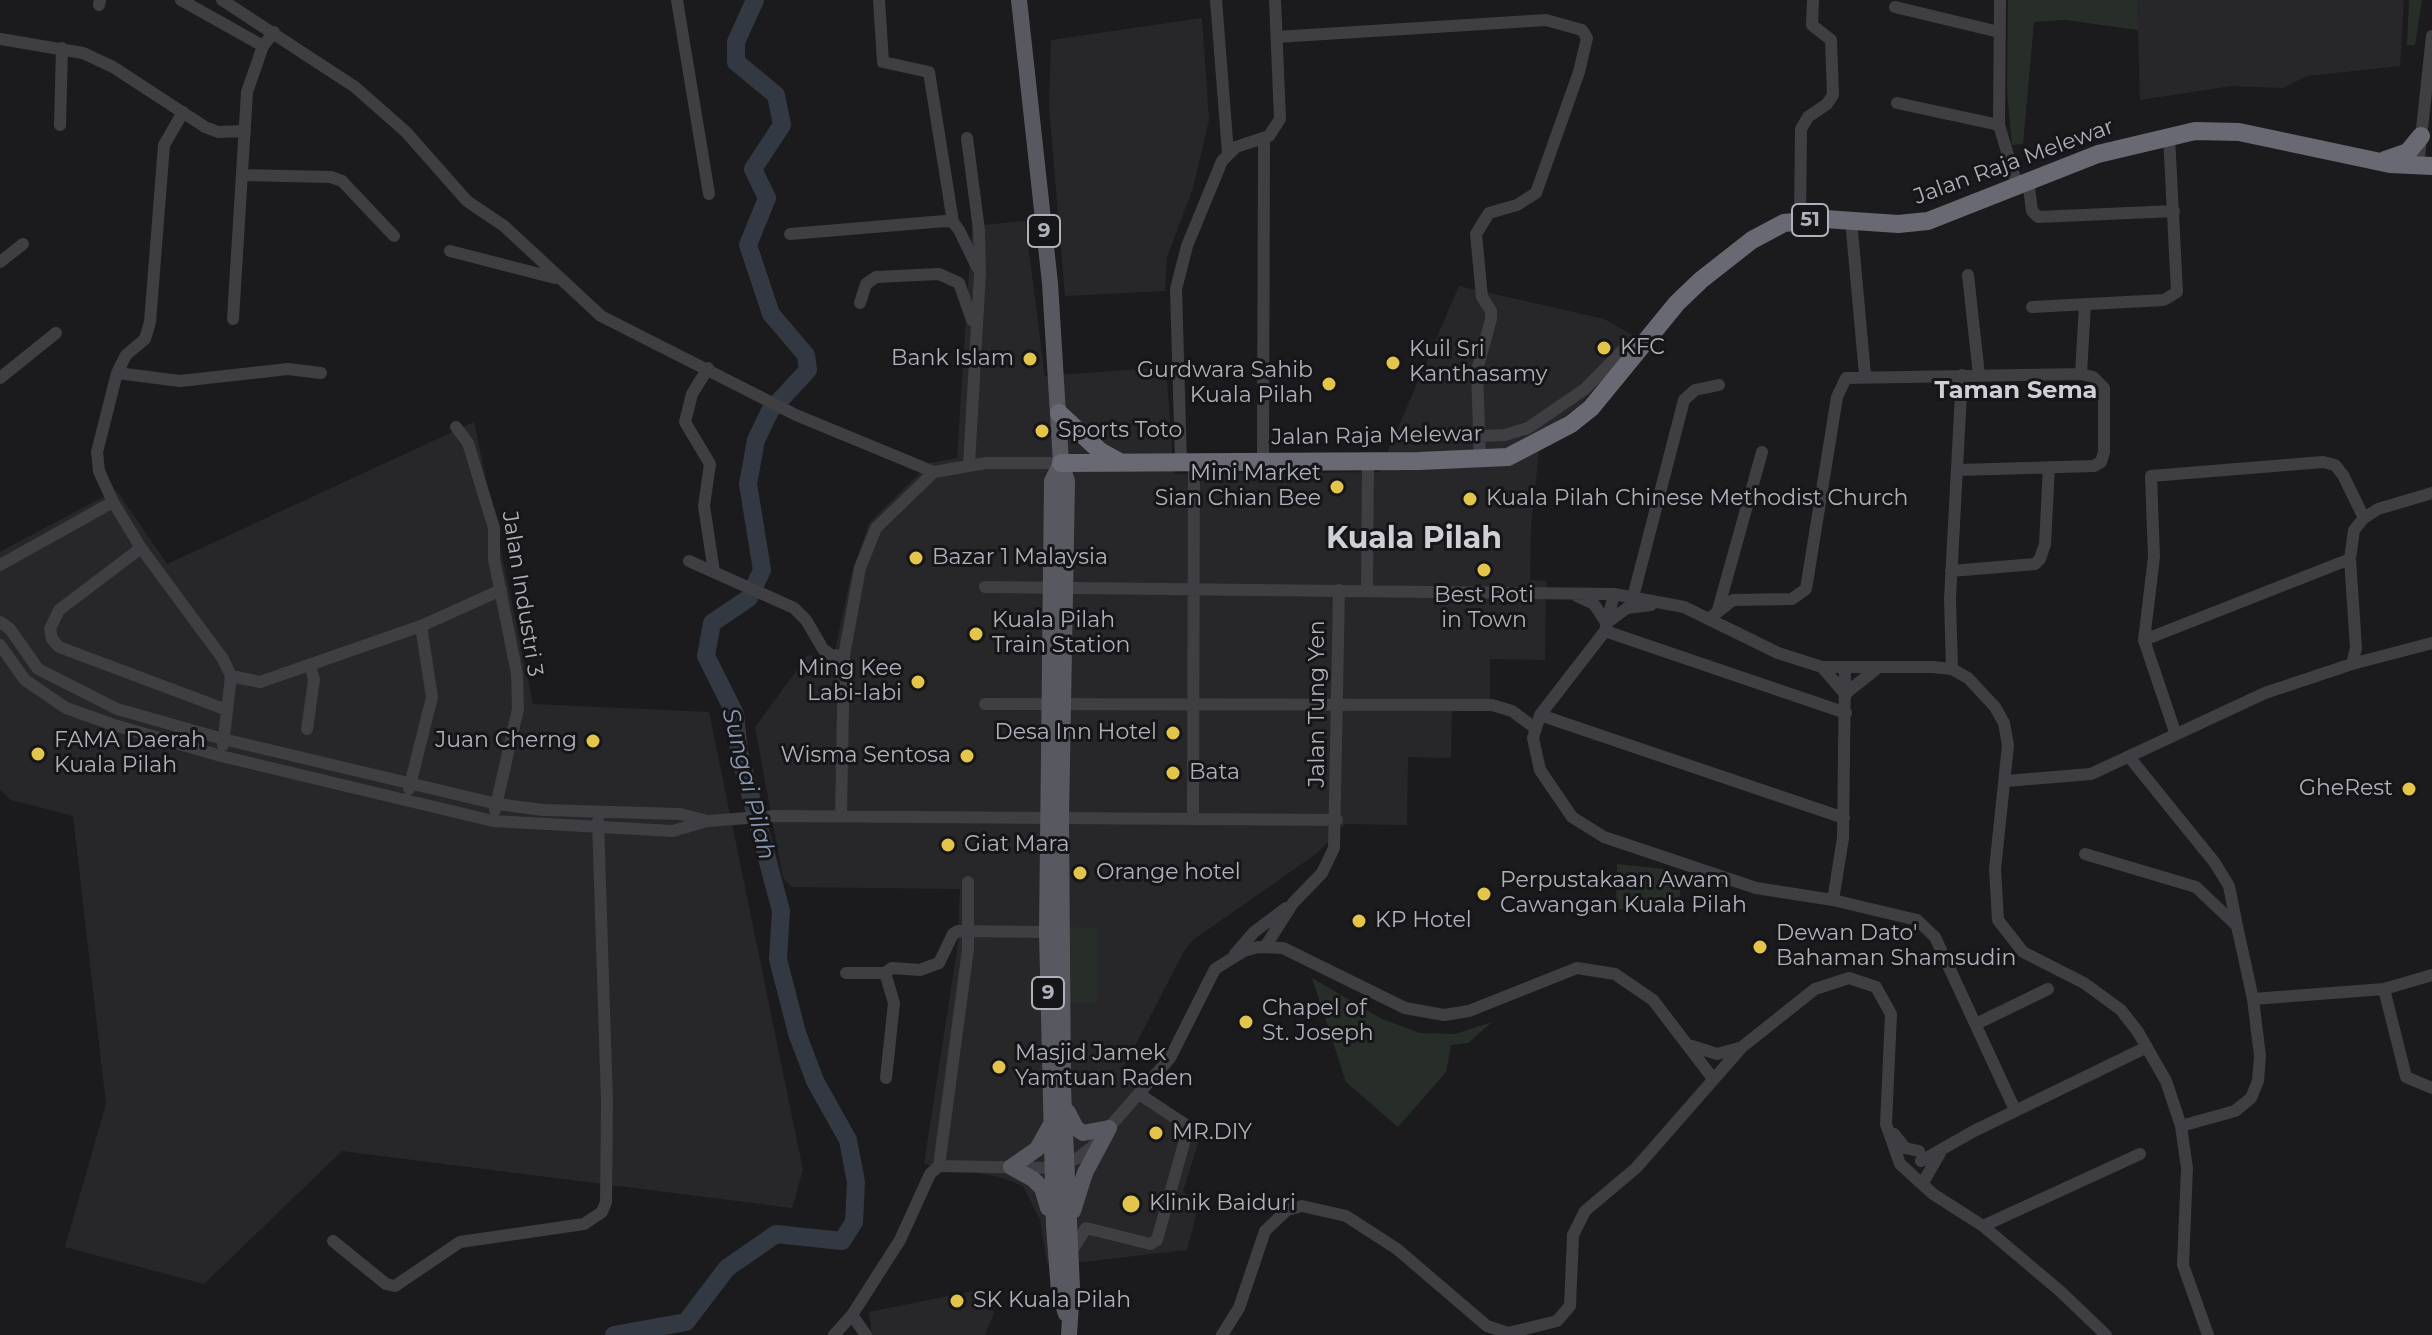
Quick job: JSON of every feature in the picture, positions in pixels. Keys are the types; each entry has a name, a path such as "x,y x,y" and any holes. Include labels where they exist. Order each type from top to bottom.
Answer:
{"highway":[{"name":"Jalan Raja Melewar","path":"1061,463 1480,460 1508,457 1571,424 1607,392 1677,303 1725,259 1766,231 1800,220 1898,224 1928,221 2098,154 2169,136 2208,130 2354,158 2429,168"},
{"path":"2354,158 2398,158 2425,134"},
{"path":"2425,134 2423,148 2429,168"},
{"name":"Jalan Raja Melewar","path":"2257,137 2291,152 2363,172 2429,168"},
{"path":"1059,413 1100,451 1120,462"}],"main road":[{"name":"9","path":"1019,0 1050,283 1061,463 1067,481 1058,587 1055,818 1063,1088 1059,1166 1062,1227 1059,1292 1069,1327"},
{"name":"9","path":"1055,818 1047,932 1050,1126 1059,1166"},
{"path":"1063,1088 1070,1118 1076,1128 1091,1134 1109,1128"},
{"path":"1050,1126 1037,1149 1011,1167 1033,1179 1042,1188 1062,1227"},
{"path":"1062,1227 1109,1128"},
{"name":"9","path":"1062,1227 1071,1252 1069,1327"}],"street":[{"path":"181,0 263,46"},
{"path":"222,0 327,66 383,111 467,201 504,226 590,308 626,331 708,368 796,415 934,472"},
{"path":"677,0 709,194"},
{"path":"879,0 883,62 929,72 953,222 980,273"},
{"path":"1193,819 1194,588 1176,289 1207,191 1228,153 1216,0"},
{"path":"1228,153 1264,138 1277,128 1282,109 1275,0"},
{"path":"1800,220 1801,129 1808,117 1827,104 1833,95 1831,40 1812,25 1813,0"},
{"path":"2000,0 1999,125 2032,211 2038,217 2174,211"},
{"path":"1895,7 1999,32"},
{"path":"1277,37 1546,20 1582,30 1587,38 1579,72 1536,193 1517,205 1489,213 1476,234 1480,287 1491,319 1477,370 1480,460"},
{"path":"233,319 247,92 263,46 274,32"},
{"path":"0,39 83,53 113,67 218,132 245,131"},
{"path":"2425,134 2432,43"},
{"path":"60,125 62,48"},
{"path":"1897,103 1999,125"},
{"path":"183,112 164,145 150,322 145,339 126,355 117,373 97,452 99,471 113,502 141,548 223,659 231,676 221,756"},
{"path":"2032,307 2164,300 2177,292 2169,136"},
{"path":"967,138 980,273 969,465"},
{"path":"1263,462 1264,138"},
{"path":"242,175 331,177 342,181 394,236"},
{"path":"1851,220 1865,375"},
{"path":"790,234 898,223 953,222"},
{"path":"0,262 23,244"},
{"path":"450,251 558,279"},
{"path":"860,303 866,284 876,277 946,275 962,289 971,311 975,343"},
{"path":"1968,275 1979,375"},
{"path":"2081,374 2085,304"},
{"path":"0,378 56,333"},
{"path":"1479,436 1505,435 1537,424 1585,389 1627,346 1636,353"},
{"path":"708,368 692,394 685,422 710,464 704,506 714,572"},
{"path":"117,373 180,381 288,369 321,373"},
{"path":"1714,614 1733,600 1792,599 1804,594 1839,389 1846,378 1865,375 2081,374 2093,377 2104,388 2101,462 2094,466 1959,470"},
{"path":"1952,669 1951,571 1962,375"},
{"path":"1633,597 1684,400 1695,390 1719,385"},
{"name":"Jalan Industri 3","path":"456,427 468,443 494,528 494,559 517,674 518,709 493,821"},
{"path":"1714,614 1762,452"},
{"path":"1367,589 1368,461"},
{"path":"2175,732 2144,640 2154,557 2151,476 2323,462 2335,465 2343,475 2364,518"},
{"path":"841,816 844,656 860,568 876,528 888,513 934,472 969,465 1061,463"},
{"path":"1951,571 2035,564 2040,559 2045,544 2049,467"},
{"path":"2352,664 2356,648 2350,559 2354,530 2364,518 2378,509 2432,493"},
{"path":"0,565 113,502"},
{"path":"141,548 59,610 50,629 52,639 59,647 227,710"},
{"path":"2144,640 2350,559"},
{"path":"689,561 794,608 806,620 823,649 831,655 844,656"},
{"path":"985,587 1614,594 1714,614 1778,653 1822,667 1845,670 1952,669 1984,692 2004,723 2008,745 2006,781 1995,869 1995,910 2003,930 2023,952 2084,983 2121,1010 2166,1081 2181,1126 2187,1168 2183,1265 2208,1335"},
{"path":"231,676 260,682 421,626 501,590"},
{"name":"Jalan Tung Yen","path":"1293,903 1330,861 1337,820 1339,590"},
{"path":"1558,592 1587,599 1598,608 1606,626 1846,713"},
{"path":"1606,626 1614,594"},
{"path":"1684,607 1638,605 1621,611 1606,626 1538,721 1533,738 1540,770 1572,817 1590,831 1756,888 1833,900 1905,916 1928,927 2015,1110"},
{"path":"0,622 10,629 38,669 117,709 223,739 497,804 598,812 680,814 707,821 774,816 1337,820"},
{"path":"406,800 432,697 421,626"},
{"path":"2006,781 2083,776 2130,758 2175,732 2265,693 2352,664 2432,643"},
{"path":"0,645 25,680 66,708 221,756 493,821 673,831 707,821"},
{"path":"307,729 314,680 310,665"},
{"path":"1822,667 1846,694"},
{"path":"1846,694 1877,669"},
{"path":"1833,900 1841,865 1844,818 1845,670"},
{"path":"985,704 1492,705 1844,818"},
{"path":"2130,758 2215,863 2229,886 2253,999 2260,1056 2258,1081 2251,1098 2235,1111 2181,1126"},
{"path":"333,1241 386,1284 395,1286 460,1242 584,1224 602,1212 606,1202 607,1102 598,812"},
{"path":"2085,854 2196,887 2237,926"},
{"path":"834,1335 852,1315 900,1240 930,1174 939,1166 954,1074 968,931 968,882"},
{"path":"1265,947 1293,903"},
{"path":"939,1166 1059,1166 1092,1147 1176,1049 1209,978 1233,957 1254,932 1293,903"},
{"path":"846,973 885,973 892,968 920,970 939,963 953,934 968,931 1047,932"},
{"path":"1233,957 1265,947 1293,952 1405,1008 1444,1015 1469,1011 1577,968 1615,974 1644,991 1689,1045 1709,1081"},
{"path":"885,973 894,1003 886,1078"},
{"path":"2253,999 2384,989 2432,975"},
{"path":"1222,1335 1239,1308 1260,1238 1275,1219 1302,1206 1318,1207 1346,1216 1397,1249 1487,1326 1508,1333 1557,1321 1565,1314 1572,1297 1571,1250 1578,1221 1636,1168 1709,1081 1742,1047 1827,982 1849,978 1867,982 1883,995 1891,1014 1886,1124 1933,1194"},
{"path":"1976,1024 2048,989"},
{"path":"2384,989 2406,1077 2432,1088"},
{"path":"1689,1045 1717,1054 1742,1047"},
{"path":"1911,1158 1950,1144 2147,1047"},
{"path":"1709,1081 1717,1054"},
{"path":"1071,1252 1086,1228 1150,1244 1157,1240 1186,1136 1186,1125 1139,1094"},
{"path":"1925,1179 1950,1144"},
{"path":"1983,1226 2140,1154"},
{"path":"1911,1158 1933,1194 1983,1226 2060,1291 2106,1335"},
{"path":"852,1315 866,1335"}],"shaded area":[{"path":"2008,0 2137,0 2138,30 2066,20 2034,22 2023,144 2012,145 2007,92"},
{"path":"2137,0 2404,0 2400,66 2307,76 2283,88 2231,86 2140,100"},
{"path":"2409,0 2422,0 2415,45 2407,45"},
{"path":"1202,18 1209,120 1193,188 1167,257 1165,291 1065,296 1049,107 1051,40"},
{"path":"1025,221 1045,376 1166,367 1174,474 1379,472 1459,286 1604,319 1638,338 1579,406 1541,432 1531,527 1530,580 1546,581 1545,660 1490,659 1490,711 1452,711 1451,758 1408,757 1407,825 1345,824 1316,854 1193,940 1183,953 1121,1073 1202,1131 1183,1191 1199,1204 1187,1250 1082,1262 1047,1263 1040,1220 1023,1186 1000,1177 924,1164 958,944 960,889 792,887 783,878 755,727 808,655 833,660 851,575 869,523 930,463 957,458 972,226"},
{"path":"474,422 533,704 709,712 803,1170 792,1208 342,1151 204,1284 65,1247 106,1104 73,816 11,800 0,790 0,552 116,490 167,564"},
{"path":"1617,864 1664,869 1681,875 1679,914 1616,909"},
{"path":"1069,927 1098,928 1097,1003 1069,1002"},
{"path":"1312,978 1382,1019 1420,1033 1455,1034 1492,1022 1468,1043 1451,1045 1446,1072 1398,1127 1346,1082"},
{"name":"SK Kuala Pilah","path":"982,1289 994,1313 985,1335 872,1335 869,1312"}],"waterway":[{"name":"Sungai Pilah","path":"614,1335 686,1322 727,1268 776,1234 842,1241 854,1222 856,1182 848,1140 815,1081 797,1033 778,959 781,911 739,752 735,714 706,656 712,623 749,598 762,570 748,484 756,440 770,411 808,370 806,355 771,314 748,245 767,198 753,169 782,125 776,95 736,62 736,42 755,0"}],"place":[{"name":"KFC","path":"1604,348"},
{"name":"Bank Islam","path":"1030,359"},
{"name":"Kuil Sri Kanthasamy","path":"1393,363"},
{"name":"Gurdwara Sahib Kuala Pilah","path":"1329,384"},
{"name":"Sports Toto","path":"1042,431"},
{"name":"Mini Market Sian Chian Bee","path":"1337,487"},
{"name":"Kuala Pilah Chinese Methodist Church","path":"1470,499"},
{"name":"Bazar 1 Malaysia","path":"916,558"},
{"name":"Best Roti in Town","path":"1484,570"},
{"name":"Kuala Pilah Train Station","path":"976,634"},
{"name":"Ming Kee Labi-labi","path":"918,682"},
{"name":"Desa Inn Hotel","path":"1173,733"},
{"name":"Juan Cherng","path":"593,741"},
{"name":"FAMA Daerah Kuala Pilah","path":"38,754"},
{"name":"Wisma Sentosa","path":"967,756"},
{"name":"Bata","path":"1173,773"},
{"name":"GheRest","path":"2409,789"},
{"name":"Giat Mara","path":"948,845"},
{"name":"Orange hotel","path":"1080,873"},
{"name":"Perpustakaan Awam Cawangan Kuala Pilah","path":"1484,894"},
{"name":"KP Hotel","path":"1359,921"},
{"name":"Dewan Dato' Bahaman Shamsudin","path":"1760,947"},
{"name":"Chapel of St. Joseph","path":"1246,1022"},
{"name":"Masjid Jamek Yamtuan Raden","path":"999,1067"},
{"name":"MR.DIY","path":"1156,1133"},
{"name":"Klinik Baiduri","path":"1131,1204"},
{"name":"SK Kuala Pilah","path":"957,1301"}],"district":[{"name":"Taman Sema","path":"2016,391"},
{"name":"Kuala Pilah","path":"1414,539"}]}
